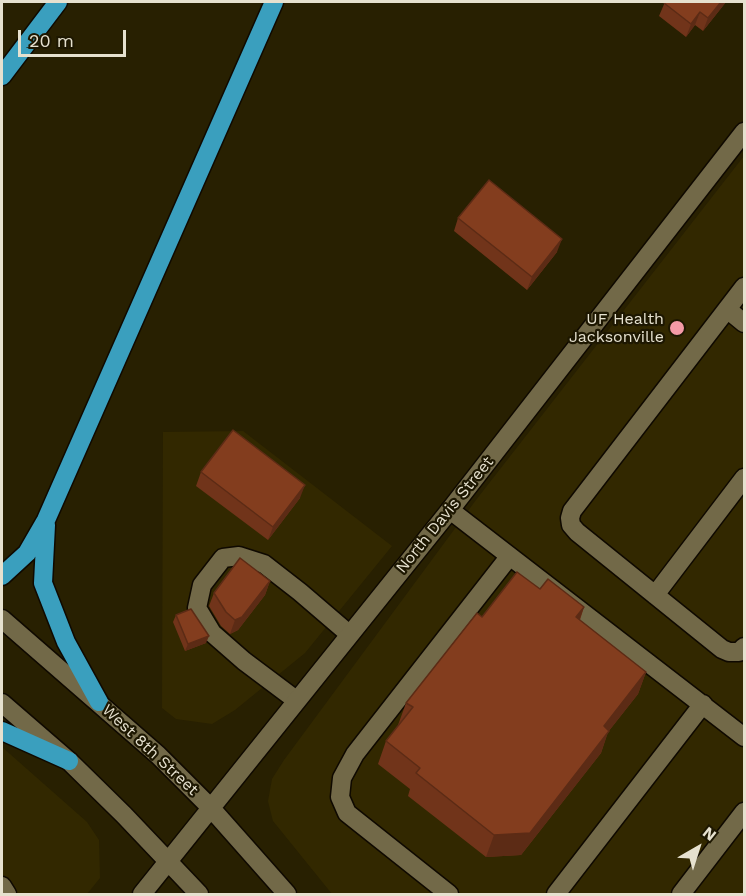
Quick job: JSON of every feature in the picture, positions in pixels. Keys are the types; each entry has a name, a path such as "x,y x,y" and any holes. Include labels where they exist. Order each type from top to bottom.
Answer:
{"highway":[{"path":"2,76 58,2"},
{"path":"2,576 27,553 46,520 274,2"},
{"path":"46,520 43,583 66,642 99,702"},
{"path":"2,731 69,761"}],"street":[{"name":"North Davis Street","path":"142,894 450,510 744,132"},
{"path":"744,287 572,511 570,518 571,525 577,532 722,650 739,652 744,647"},
{"path":"728,309 744,322"},
{"path":"655,595 744,478"},
{"path":"450,510 744,737"},
{"path":"296,700 244,661 212,633 197,608 202,585 223,558 239,556 264,564 349,634"},
{"path":"449,894 347,813 340,797 342,778 355,754 509,557"},
{"name":"West 8th Street","path":"2,619 158,755 210,807 287,894"},
{"path":"2,702 69,761 199,894"},
{"path":"555,894 703,704"},
{"path":"681,894 744,812"},
{"path":"2,886 7,894"}],"shaded area":[{"path":"744,156 744,894 332,894 273,821 268,801 272,779 476,500"},
{"path":"243,431 392,546 305,653 235,710 212,724 176,719 162,708 163,432"},
{"path":"2,747 87,822 99,840 100,878 87,894 2,894"}],"building":[{"path":"665,2 721,2 708,18 700,12 691,24"},
{"path":"489,180 562,239 532,277 458,218"},
{"path":"233,430 305,485 273,527 201,472"},
{"path":"240,558 270,581 242,617 235,620 226,612 214,593"},
{"path":"517,572 540,589 548,579 584,607 576,617 646,672 604,726 609,731 530,833 494,835 416,773 420,768 386,741 413,707 406,703 477,613 482,617"},
{"path":"191,609 209,636 188,644 176,615"}],"place":[{"name":"UF Health Jacksonville","path":"677,328"}]}
